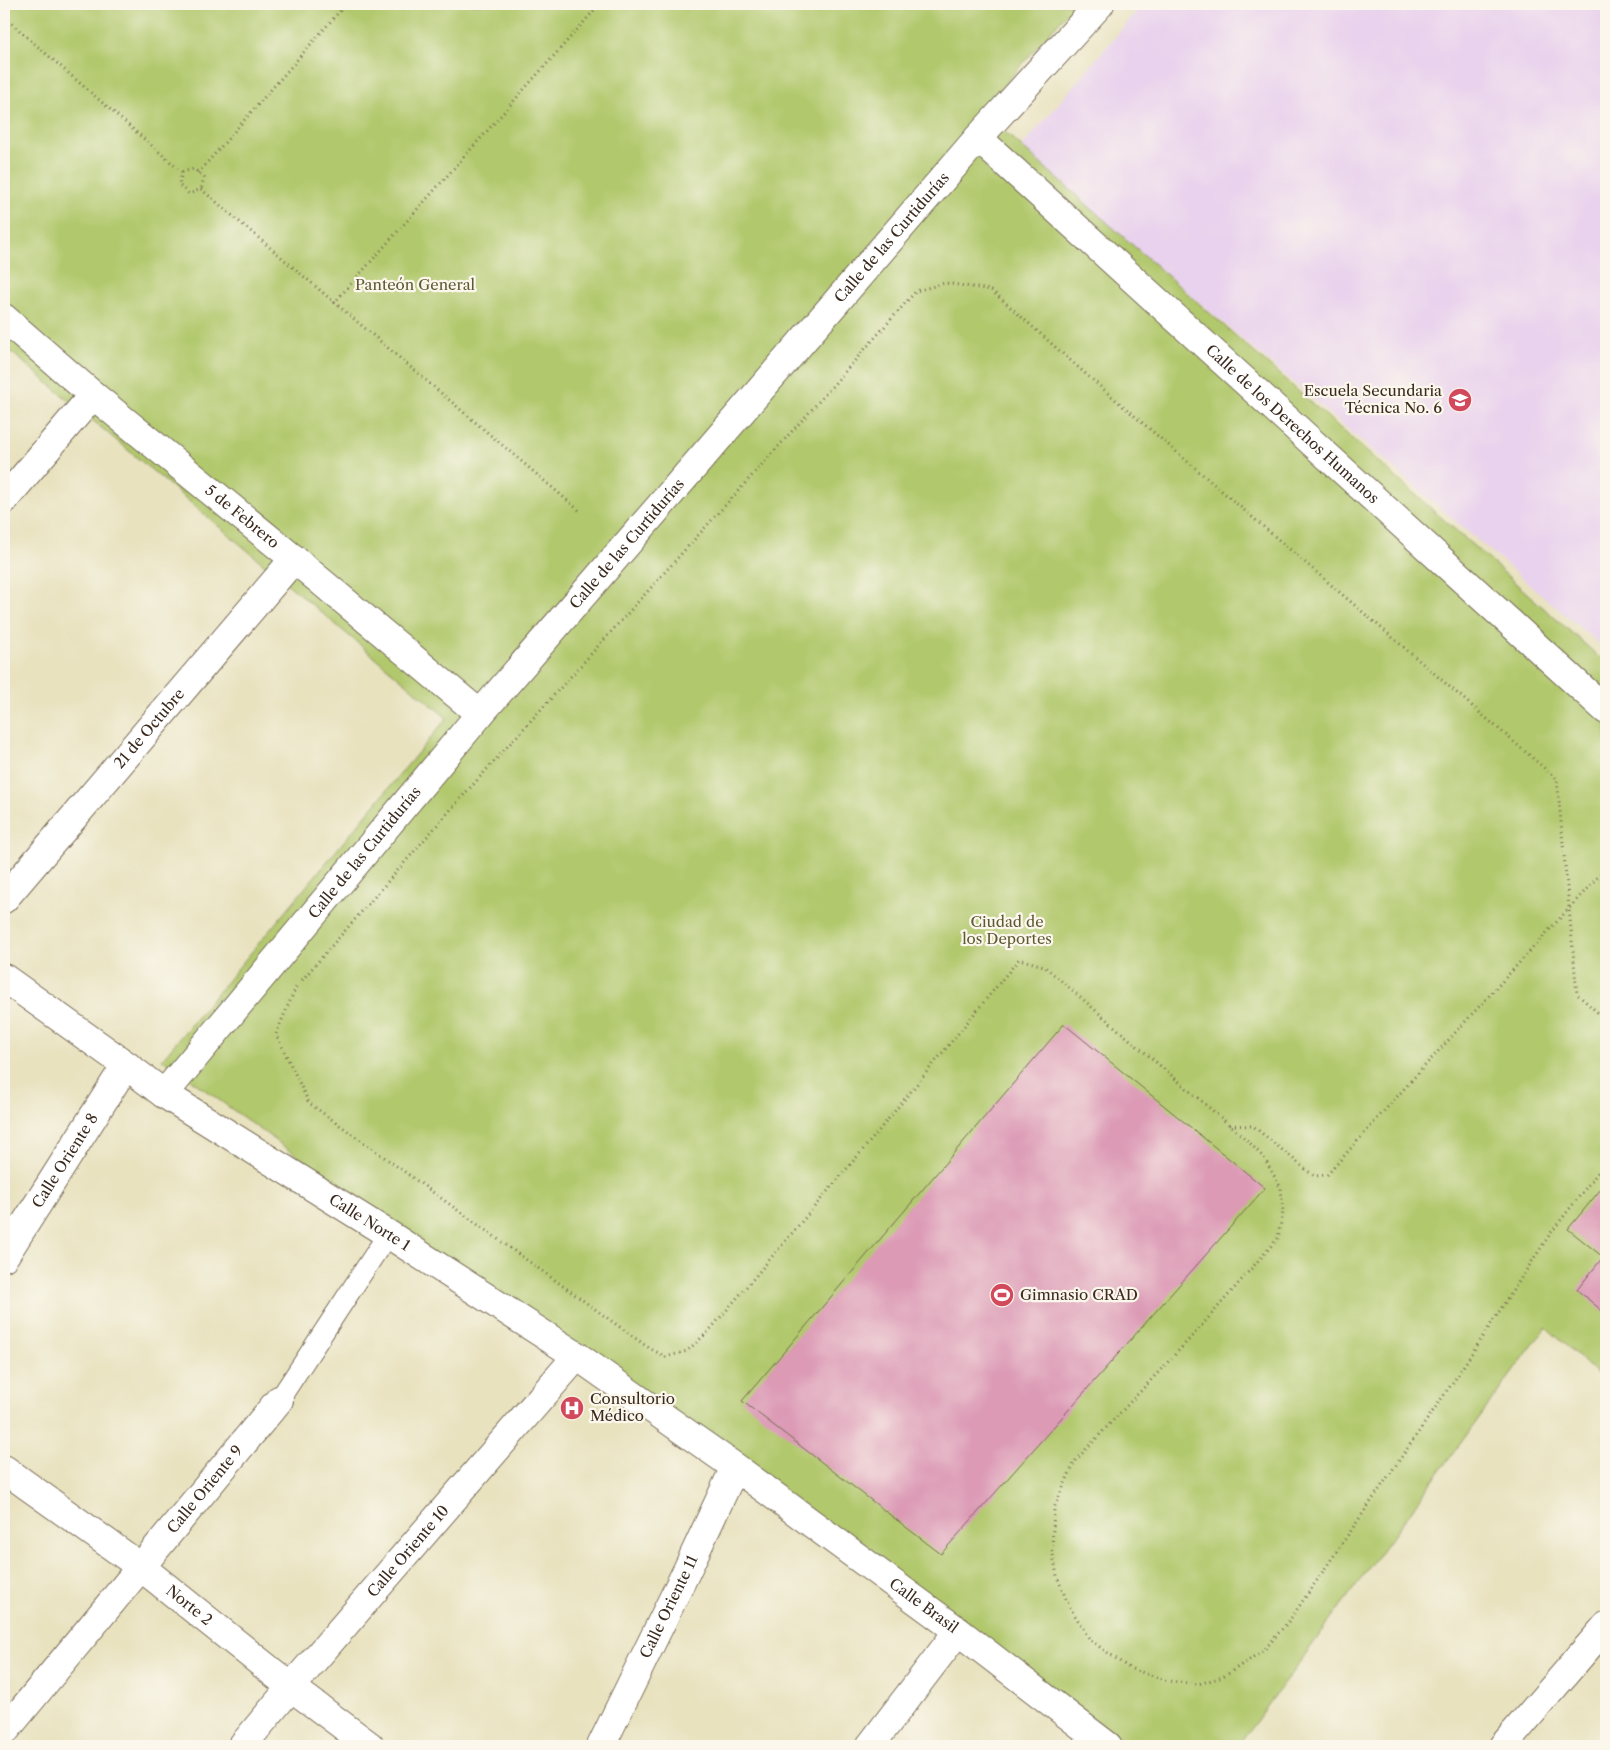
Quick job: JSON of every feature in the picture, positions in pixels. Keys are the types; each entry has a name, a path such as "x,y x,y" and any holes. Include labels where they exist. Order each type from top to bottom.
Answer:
{"street":[{"name":"Calle de las Curtidurías","path":"164,1094 480,714 978,138 1100,4"},
{"name":"Calle de los Derechos Humanos","path":"978,138 1606,710"},
{"name":"5 de Febrero","path":"4,318 93,395 480,714"},
{"path":"4,500 93,395"},
{"name":"21 de Octubre","path":"4,899 294,559"},
{"name":"Calle Norte 1","path":"4,978 164,1094 388,1234 577,1356 736,1467"},
{"name":"Calle Oriente 8","path":"4,1256 126,1065"},
{"name":"Calle Oriente 9","path":"4,1732 279,1400 388,1234"},
{"name":"Calle Oriente 10","path":"242,1746 577,1356"},
{"name":"Calle Brasil","path":"736,1467 958,1631 1108,1746"},
{"name":"Calle Oriente 11","path":"600,1746 688,1570 736,1467"},
{"name":"Norte 2","path":"4,1469 141,1568 291,1687 370,1746"},
{"path":"1503,1746 1606,1626"},
{"path":"870,1746 958,1631"}],"path":[{"path":"198,173 346,4"},
{"path":"334,303 600,4"},
{"path":"4,17 182,172"},
{"path":"182,172 194,169 204,177 201,189"},
{"path":"182,172 179,185 189,194 201,189"},
{"path":"201,189 581,512"},
{"path":"1606,1020 1577,994 1556,779 1103,389 991,290 946,283 916,290 813,408 452,808 294,989 276,1034 309,1103 650,1348 666,1356 687,1351 708,1332 872,1139 1020,959 1044,966 1248,1141 1264,1158 1281,1188 1283,1212 1278,1238 1197,1331 1075,1461 1054,1508 1052,1549 1057,1576 1068,1604 1090,1640 1129,1668 1168,1681 1198,1684 1223,1677 1264,1650 1289,1621 1550,1234 1606,1162"},
{"path":"1230,1125 1253,1126 1314,1176 1327,1176 1411,1081 1606,868"}],"shaded area":[{"name":"Escuela Secundaria Técnica No. 6","path":"1143,4 1606,4 1606,650 1020,149"}],"green space":[{"name":"Ciudad de los Deportes","path":"4,4 1075,4 981,111 1606,663 1606,1382 1546,1327 1238,1746 1119,1746 162,1059 447,718 4,346"}],"building":[{"name":"Gimnasio CRAD","path":"1064,1024 1265,1188 941,1554 742,1401"},
{"path":"1606,1183 1606,1314 1577,1290 1603,1257 1568,1229"}],"place":[{"name":"Escuela Secundaria Técnica No. 6","path":"1460,400"},
{"name":"Gimnasio CRAD","path":"1002,1295"},
{"name":"Consultorio Médico","path":"572,1408"}],"park label":[{"name":"Panteón General","path":"415,285"}]}
